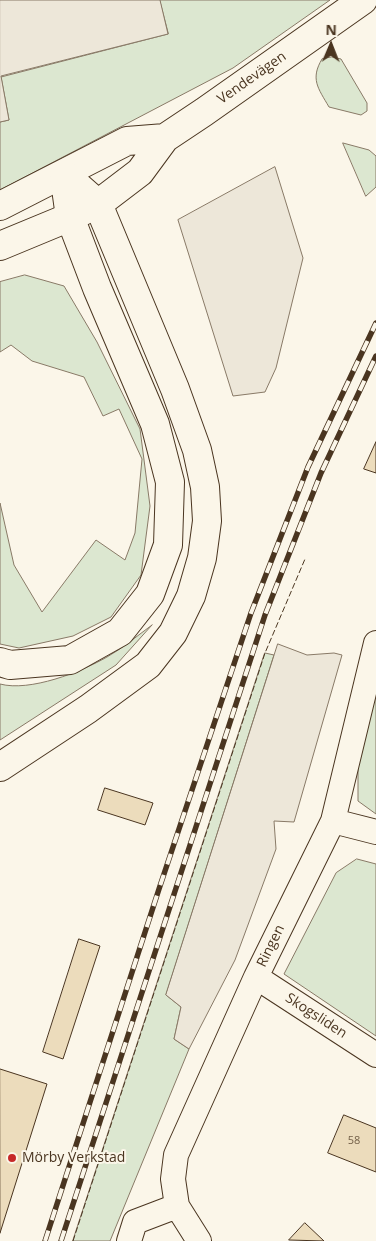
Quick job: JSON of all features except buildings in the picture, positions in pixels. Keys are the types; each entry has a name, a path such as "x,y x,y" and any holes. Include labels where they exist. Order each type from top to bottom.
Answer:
{"main road":[{"name":"Vendevägen","path":"0,246 98,204 140,172 166,138 363,0"},
{"path":"0,206 127,141 166,138"},
{"path":"0,767 88,710 148,665 173,633 190,596 202,558 206,521 205,487 197,450 175,388 98,204 64,174"},
{"path":"0,662 10,665 70,660 120,632 150,594 168,545 170,482 155,424 97,288 70,217 64,174"}],"street":[{"name":"Ringen","path":"199,1241 177,1206 173,1179 176,1155 256,977 333,821 376,643"},
{"path":"333,821 376,832"},
{"name":"Skogsliden","path":"256,977 376,1055"},
{"path":"129,1241 135,1222 177,1206"}],"green space":[{"path":"160,0 330,0 233,68 0,190 0,122 9,120 1,77 168,34"},
{"path":"332,57 341,59 367,103 367,111 361,115 329,107 319,89 316,78 318,66 322,59"},
{"path":"343,143 369,150 376,156 376,187 366,196"},
{"path":"25,275 64,286 97,342 140,429 150,506 141,575 111,617 73,636 19,648 0,644 0,503 14,565 42,612 96,540 125,560 135,533 142,459 119,409 103,416 84,377 32,361 11,345 0,352 0,282"},
{"path":"152,625 116,665 0,740 0,684 12,686 40,683 84,669 124,646"},
{"path":"265,653 274,655 166,995 181,1007 174,1039 189,1049 110,1241 73,1241"},
{"path":"376,692 376,814 358,801 358,760"},
{"path":"357,859 376,864 376,1036 284,974 336,873"}],"shaded area":[{"path":"0,0 160,0 168,34 1,76 9,120 0,122"},
{"path":"275,167 303,258 276,368 265,392 233,396 178,220"},
{"path":"278,644 307,655 334,653 342,655 294,822 274,821 276,849 235,960 189,1049 174,1039 181,1007 166,995"}],"railway":[{"path":"45,1241 251,613 308,467 376,323"},
{"path":"61,1241 265,615 321,473 376,356"}],"fence":[{"path":"73,1241 265,653 305,559"}],"place":[{"name":"Mörby Verkstad","path":"12,1158"}]}
